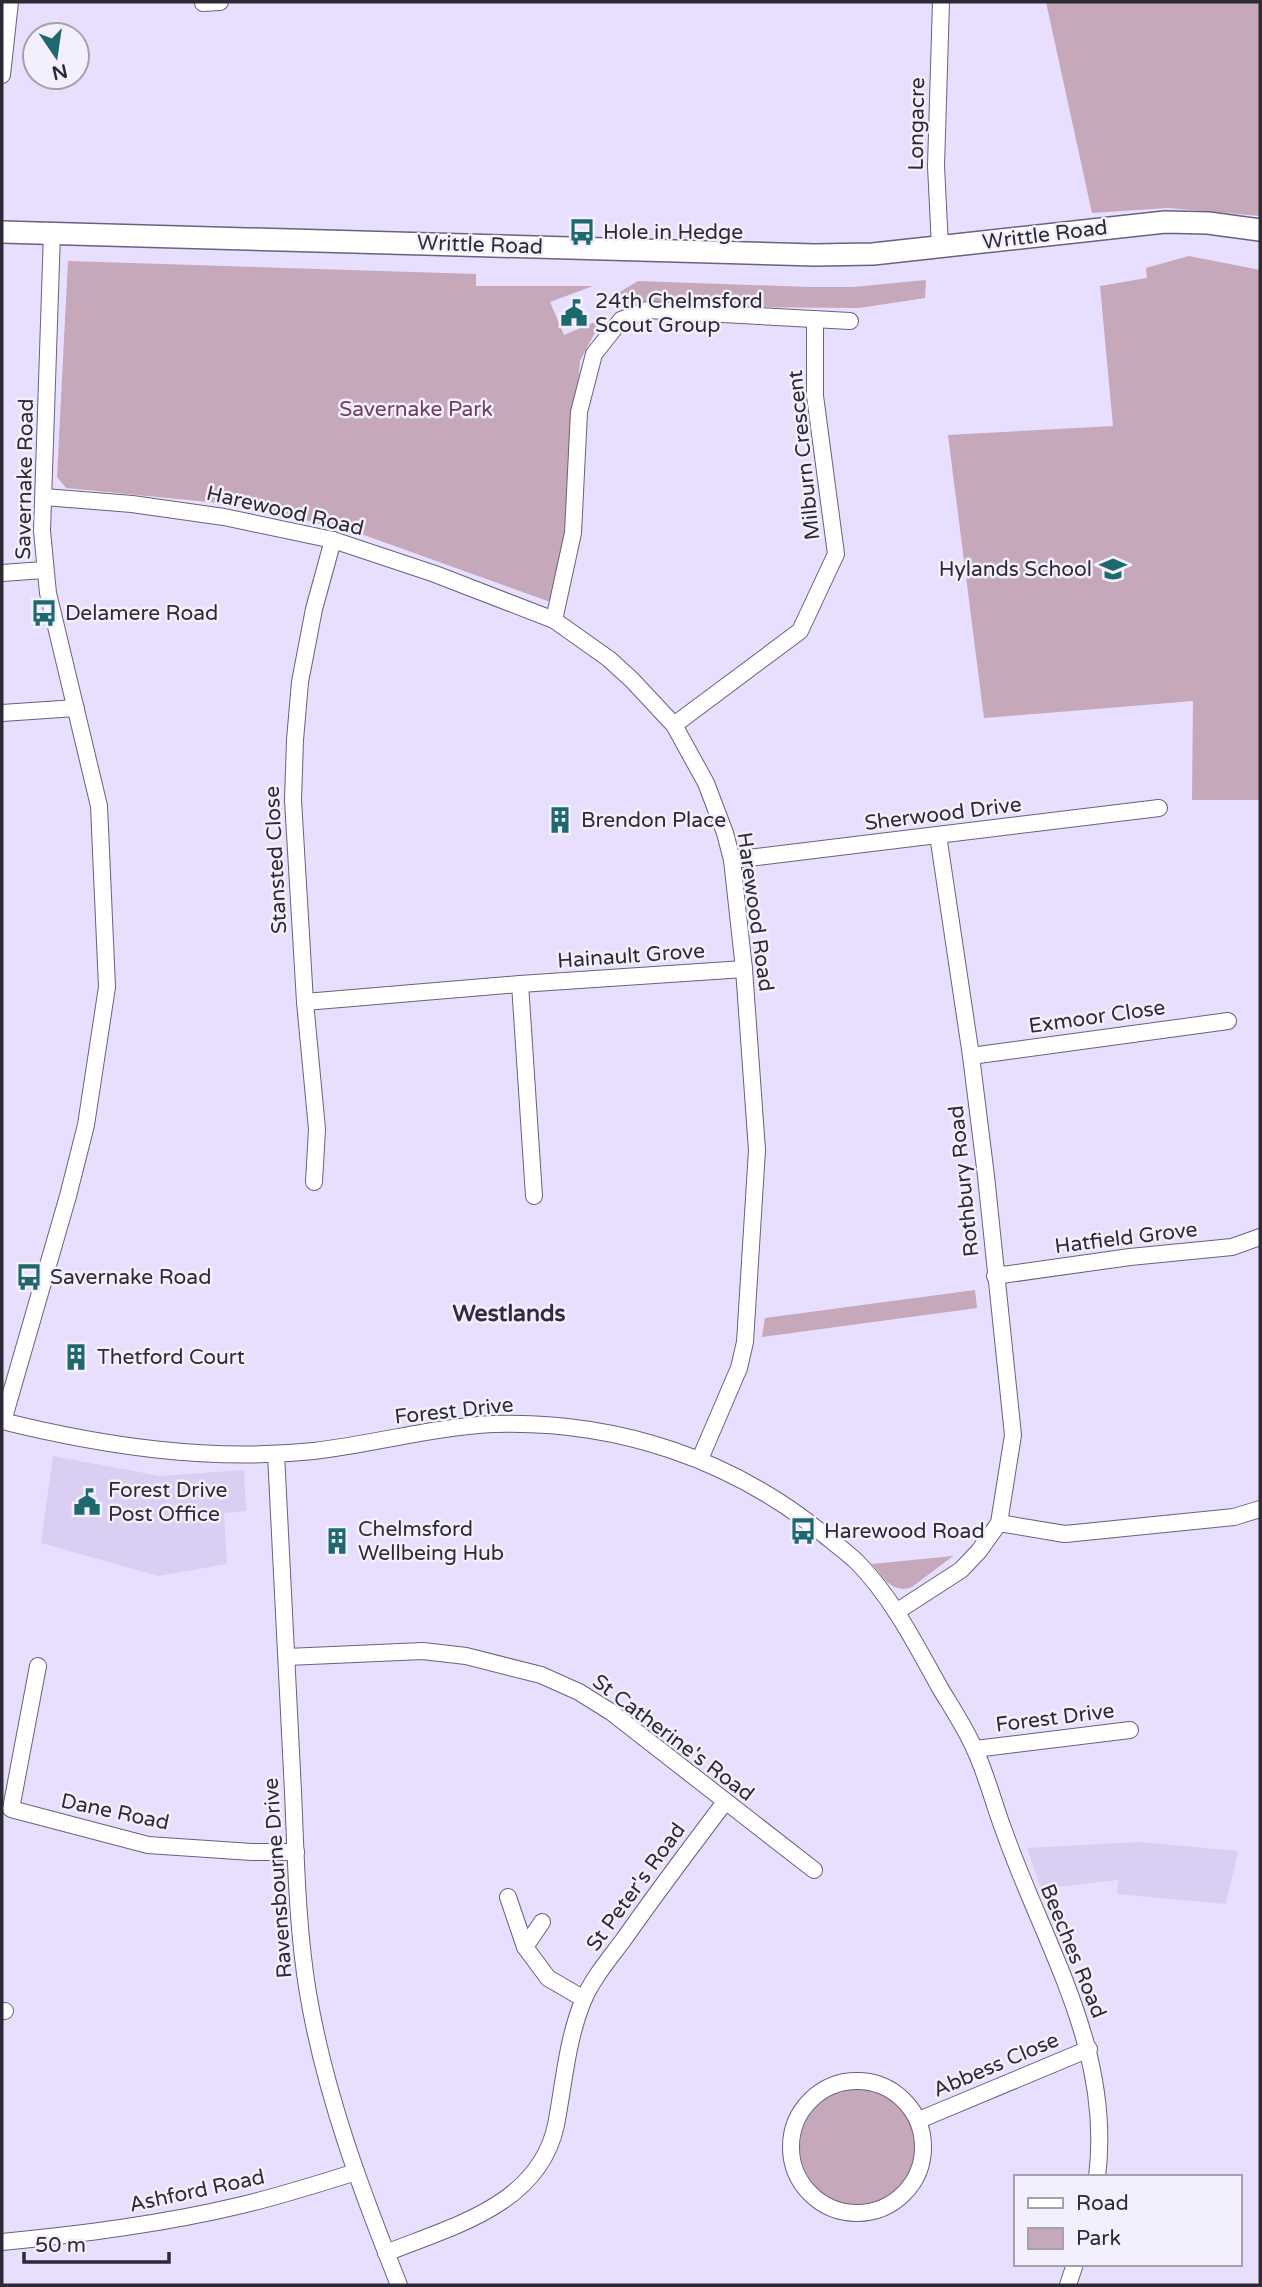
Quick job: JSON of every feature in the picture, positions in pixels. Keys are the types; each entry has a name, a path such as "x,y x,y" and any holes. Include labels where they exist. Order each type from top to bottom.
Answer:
{"street":[{"path":"2,75 10,2"},
{"path":"202,3 220,2"},
{"name":"Longacre","path":"940,247 936,166 941,2"},
{"name":"Writtle Road","path":"2,232 815,255 873,254 1153,223 1208,223 1260,230"},
{"name":"Savernake Road","path":"2,1421 83,1137 107,987 99,807 44,570 52,233"},
{"path":"554,621 573,533 579,412 594,354 621,320 647,310 850,321"},
{"name":"Milburn Crescent","path":"674,725 800,631 835,554 815,396 815,319"},
{"name":"Harewood Road","path":"44,497 176,509 333,540 435,574 554,621 609,659 674,725 712,796 732,860 744,969 757,1150 745,1342 739,1368 700,1459"},
{"name":"Stansted Close","path":"314,1182 317,1129 304,1002 293,800 295,740 303,670 314,609 333,540"},
{"path":"2,573 44,570"},
{"path":"2,713 76,708"},
{"name":"Sherwood Drive","path":"732,860 1159,808"},
{"name":"Rothbury Road","path":"938,835 986,1175 1013,1435 999,1523"},
{"name":"Hainault Grove","path":"304,1002 744,969"},
{"path":"520,984 534,1195"},
{"name":"Exmoor Close","path":"971,1056 1228,1021"},
{"name":"Hatfield Grove","path":"995,1276 1130,1257 1232,1247 1260,1237"},
{"name":"Forest Drive","path":"2,1421 119,1445 250,1454 353,1446 459,1427 530,1424 612,1433 650,1442 700,1459 796,1511 858,1563 896,1612 975,1749 1130,1730"},
{"name":"Ravensbourne Drive","path":"276,1454 301,1938 308,1992 328,2082 356,2172 400,2285"},
{"path":"896,1612 961,1570 999,1523 1065,1534 1234,1517 1260,1509"},
{"name":"St Catherine's Road","path":"287,1657 423,1651 466,1656 541,1675 579,1692 611,1712 814,1870"},
{"name":"Dane Road","path":"38,1666 6,1808 148,1845 296,1852"},
{"name":"Beeches Road","path":"975,1749 1020,1877 1079,2017 1089,2049 1098,2104 1100,2156 1097,2175"},
{"name":"St Peter's Road","path":"386,2252 494,2208 523,2186 535,2171 551,2140 565,2066 584,1999 639,1917 725,1801"},
{"path":"508,1897 525,1947 548,1978 584,1999"},
{"path":"525,1947 542,1922"},
{"name":"Abbess Close","path":"919,2120 1089,2049"},
{"name":"Abbess Close","path":"848,2081 869,2081 890,2089 907,2102 919,2120 924,2142 918,2175 913,2185 897,2201 877,2211 855,2214 832,2210 813,2198 799,2180 791,2159 791,2138 797,2117 810,2100 827,2087 848,2081"},
{"name":"Ashford Road","path":"2,2242 99,2232 183,2217 241,2205 356,2172"},
{"path":"1068,2285 1073,2266"}],"shaded area":[{"path":"53,1456 160,1476 244,1470 246,1511 224,1513 227,1564 158,1576 41,1543"},
{"path":"1139,1842 1238,1851 1226,1904 1117,1894 1118,1880 1041,1889 1027,1848"}],"green space":[{"path":"1046,2 1260,2 1260,216 1168,208 1092,213"},
{"name":"Hylands School","path":"1189,256 1260,270 1260,800 1192,800 1193,701 984,718 948,435 1113,426 1100,286 1147,278 1146,268"},
{"name":"Savernake Park","path":"68,261 476,274 476,286 593,286 550,302 564,335 602,319 580,361 566,535 553,603 364,535 249,506 66,488 57,477"},
{"path":"926,280 925,298 859,308 741,307 649,302 628,308 620,292 638,281 853,287"},
{"path":"975,1290 977,1308 762,1337 765,1318"},
{"path":"953,1556 912,1587 905,1589 889,1583 872,1564"},
{"path":"858,2089 880,2094 899,2106 911,2125 916,2147 911,2169 899,2188 880,2200 858,2205 836,2200 817,2188 805,2169 800,2147 805,2125 817,2106 836,2094"}],"place":[{"name":"Hole in Hedge","path":"582,232"},
{"name":"24th Chelmsford Scout Group","path":"574,313"},
{"name":"Hylands School","path":"1113,569"},
{"name":"Delamere Road","path":"44,613"},
{"name":"Brendon Place","path":"560,820"},
{"name":"Savernake Road","path":"29,1277"},
{"name":"Thetford Court","path":"76,1357"},
{"name":"Forest Drive Post Office","path":"87,1502"},
{"name":"Harewood Road","path":"803,1531"},
{"name":"Chelmsford Wellbeing Hub","path":"337,1541"}],"district":[{"name":"Westlands","path":"509,1314"}]}
